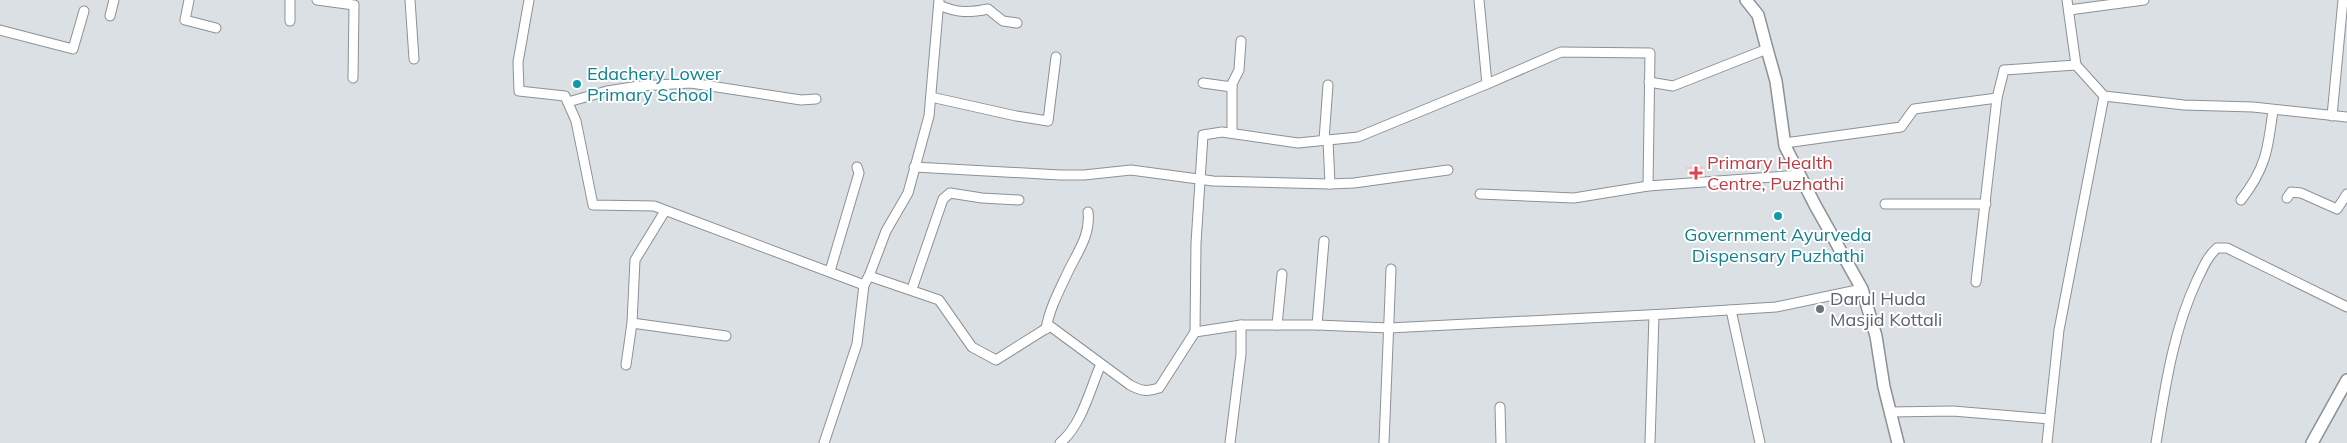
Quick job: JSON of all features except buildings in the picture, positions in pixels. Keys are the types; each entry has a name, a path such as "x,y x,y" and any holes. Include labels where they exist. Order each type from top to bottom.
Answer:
{"main road":[{"path":"1746,0 1758,15 1776,81 1785,143 1800,175 1862,290 1876,336 1890,412 1898,443"},
{"path":"2312,443 2347,380"}],"street":[{"path":"110,16 114,0"},
{"path":"188,0 185,20 216,28"},
{"path":"290,0 290,21"},
{"path":"316,0 354,4 353,78"},
{"path":"410,0 414,59"},
{"path":"529,0 518,62 519,91 565,96 580,135 585,174 593,205 654,206 864,285"},
{"path":"1479,0 1486,84"},
{"path":"2067,0 2076,65 2104,96 2184,105 2347,117"},
{"path":"2069,10 2144,0"},
{"path":"2332,116 2343,0"},
{"path":"824,443 857,344 864,285 886,231 908,193 929,116 939,2 954,12 969,13 988,9 1003,21 1017,23"},
{"path":"0,30 73,49 84,11"},
{"path":"1232,133 1232,86 1239,70 1241,41"},
{"path":"1649,82 1673,86 1767,49"},
{"path":"868,276 912,289 939,300 972,347 996,360 1050,326 1101,364 1142,391 1159,388 1195,332 1196,243 1201,179 1200,164 1204,136 1222,132 1298,143 1358,136 1561,52 1650,53 1648,186"},
{"path":"931,97 1016,116 1048,121 1056,57"},
{"path":"1976,282 1997,98 2004,70 2076,65"},
{"path":"568,102 607,91 639,86 691,83 802,100 816,100"},
{"path":"1203,83 1232,86"},
{"path":"1328,85 1326,140 1330,184"},
{"path":"2046,443 2059,330 2104,96"},
{"path":"1785,143 1901,127 1914,109 1997,98"},
{"path":"2241,200 2255,182 2267,153 2272,110"},
{"path":"830,271 859,173 857,166"},
{"path":"914,167 1068,175 1131,170 1213,181 1330,184 1379,180 1448,170"},
{"path":"1480,194 1574,198 1648,186 1800,175"},
{"path":"912,289 943,199 950,192 982,198 1019,200"},
{"path":"2287,198 2291,192 2301,193 2337,209 2347,194"},
{"path":"1885,204 1986,204"},
{"path":"626,366 632,323 635,260 666,211"},
{"path":"1046,329 1048,318 1067,273 1081,251 1089,219 1088,212"},
{"path":"1318,325 1324,241"},
{"path":"2156,443 2167,379 2184,308 2209,255 2217,248 2227,248 2347,307"},
{"path":"1384,443 1391,269"},
{"path":"1277,325 1282,274"},
{"path":"1195,332 1241,325 1318,325 1389,328 1654,315 1776,307 1862,290"},
{"path":"1731,310 1760,443"},
{"path":"1650,443 1654,315"},
{"path":"632,323 726,336"},
{"path":"1230,443 1241,354 1241,325"},
{"path":"1060,443 1068,437 1079,417 1101,364"},
{"path":"1500,407 1501,443"},
{"path":"1890,412 1953,411 2049,420"}],"shaded area":[{"name":"Primary Health Centre, Puzhathi","path":"1705,166 1706,179 1689,181 1685,167"}],"place":[{"name":"Edachery Lower Primary School","path":"577,84"},
{"name":"Primary Health Centre, Puzhathi","path":"1696,173"},
{"name":"Government Ayurveda Dispensary Puzhathi","path":"1778,216"},
{"name":"Darul Huda Masjid Kottali","path":"1820,309"}]}
